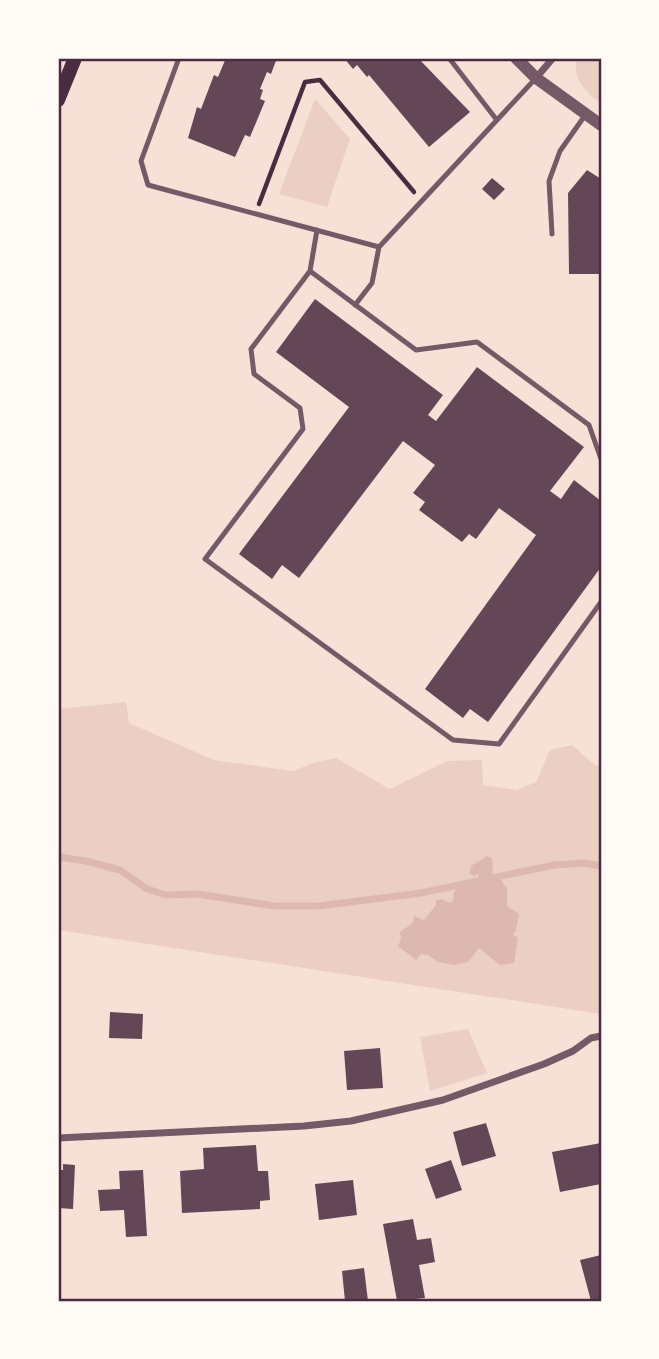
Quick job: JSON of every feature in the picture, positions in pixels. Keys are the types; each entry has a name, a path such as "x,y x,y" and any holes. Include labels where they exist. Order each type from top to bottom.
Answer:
{"main road":[{"path":"58,100 75,58"}],"street":[{"path":"516,58 536,78 601,125"},
{"path":"536,78 553,58"},
{"path":"58,1138 304,1126 351,1121 443,1100 544,1065 573,1051 591,1038 601,1036"}],"lane":[{"path":"178,58 141,161 148,185 379,247"},
{"path":"449,58 496,119"},
{"path":"355,305 372,283 379,247 536,78"},
{"path":"552,233 549,181 560,151 586,114"},
{"path":"317,230 310,271 251,349 254,374 300,408 303,429 205,559 453,740 499,744 601,602"},
{"path":"310,271 416,350 477,342 589,425 601,460"}],"path":[{"path":"255,214 304,82 320,79 421,201"}],"shaded area":[{"path":"577,58 601,58 601,103 581,84 576,72"},
{"path":"315,99 350,139 327,207 279,194"},
{"path":"126,702 129,723 214,760 293,771 336,758 390,789 447,761 482,760 483,785 516,790 536,782 550,750 572,745 596,766 601,764 601,1014 58,930 58,709"},
{"path":"487,856 492,858 493,877 500,878 507,889 507,906 519,914 513,934 518,938 514,963 500,965 479,948 468,962 454,965 438,962 421,954 416,960 398,946 400,932 413,923 414,916 424,920 436,905 436,900 442,899 449,903 453,901 457,888 477,880 479,874 470,874 471,866"},
{"path":"468,1029 487,1073 430,1091 420,1037"}],"building":[{"path":"226,58 277,58 271,74 267,72 260,89 263,90 260,99 265,101 250,137 245,135 235,157 188,138 197,107 201,109 214,75 218,77"},
{"path":"344,58 418,58 470,112 429,147 369,75 367,77 357,65 353,69"},
{"path":"587,170 601,179 601,274 569,274 568,193"},
{"path":"492,178 505,189 494,200 482,189"},
{"path":"315,299 443,395 428,415 436,421 477,367 584,447 550,491 561,499 574,480 601,501 601,567 488,722 470,709 463,718 425,689 536,535 499,508 476,539 469,534 462,542 419,510 425,502 413,493 435,465 403,441 299,578 282,565 272,579 239,554 349,407 276,352"},
{"path":"110,1012 143,1014 142,1039 109,1038"},
{"path":"380,1048 383,1088 347,1090 344,1051"},
{"path":"486,1123 496,1156 462,1166 453,1132"},
{"path":"601,1143 601,1184 560,1192 552,1152"},
{"path":"256,1145 258,1171 268,1171 270,1200 260,1201 260,1209 182,1213 180,1171 204,1169 203,1148"},
{"path":"451,1160 462,1190 436,1199 425,1169"},
{"path":"63,1164 75,1165 73,1209 58,1208 58,1170 63,1170"},
{"path":"143,1170 147,1236 126,1237 124,1210 100,1211 98,1190 120,1189 119,1171"},
{"path":"353,1180 357,1215 319,1220 315,1184"},
{"path":"413,1219 417,1240 431,1238 435,1262 419,1265 425,1298 397,1301 383,1224"},
{"path":"601,1255 601,1301 591,1301 580,1260"},
{"path":"364,1268 368,1301 345,1301 342,1271"}],"waterway":[{"path":"58,857 120,870 147,889 166,895 198,894 274,906 318,906 421,893 554,865 584,863 601,866"}]}
